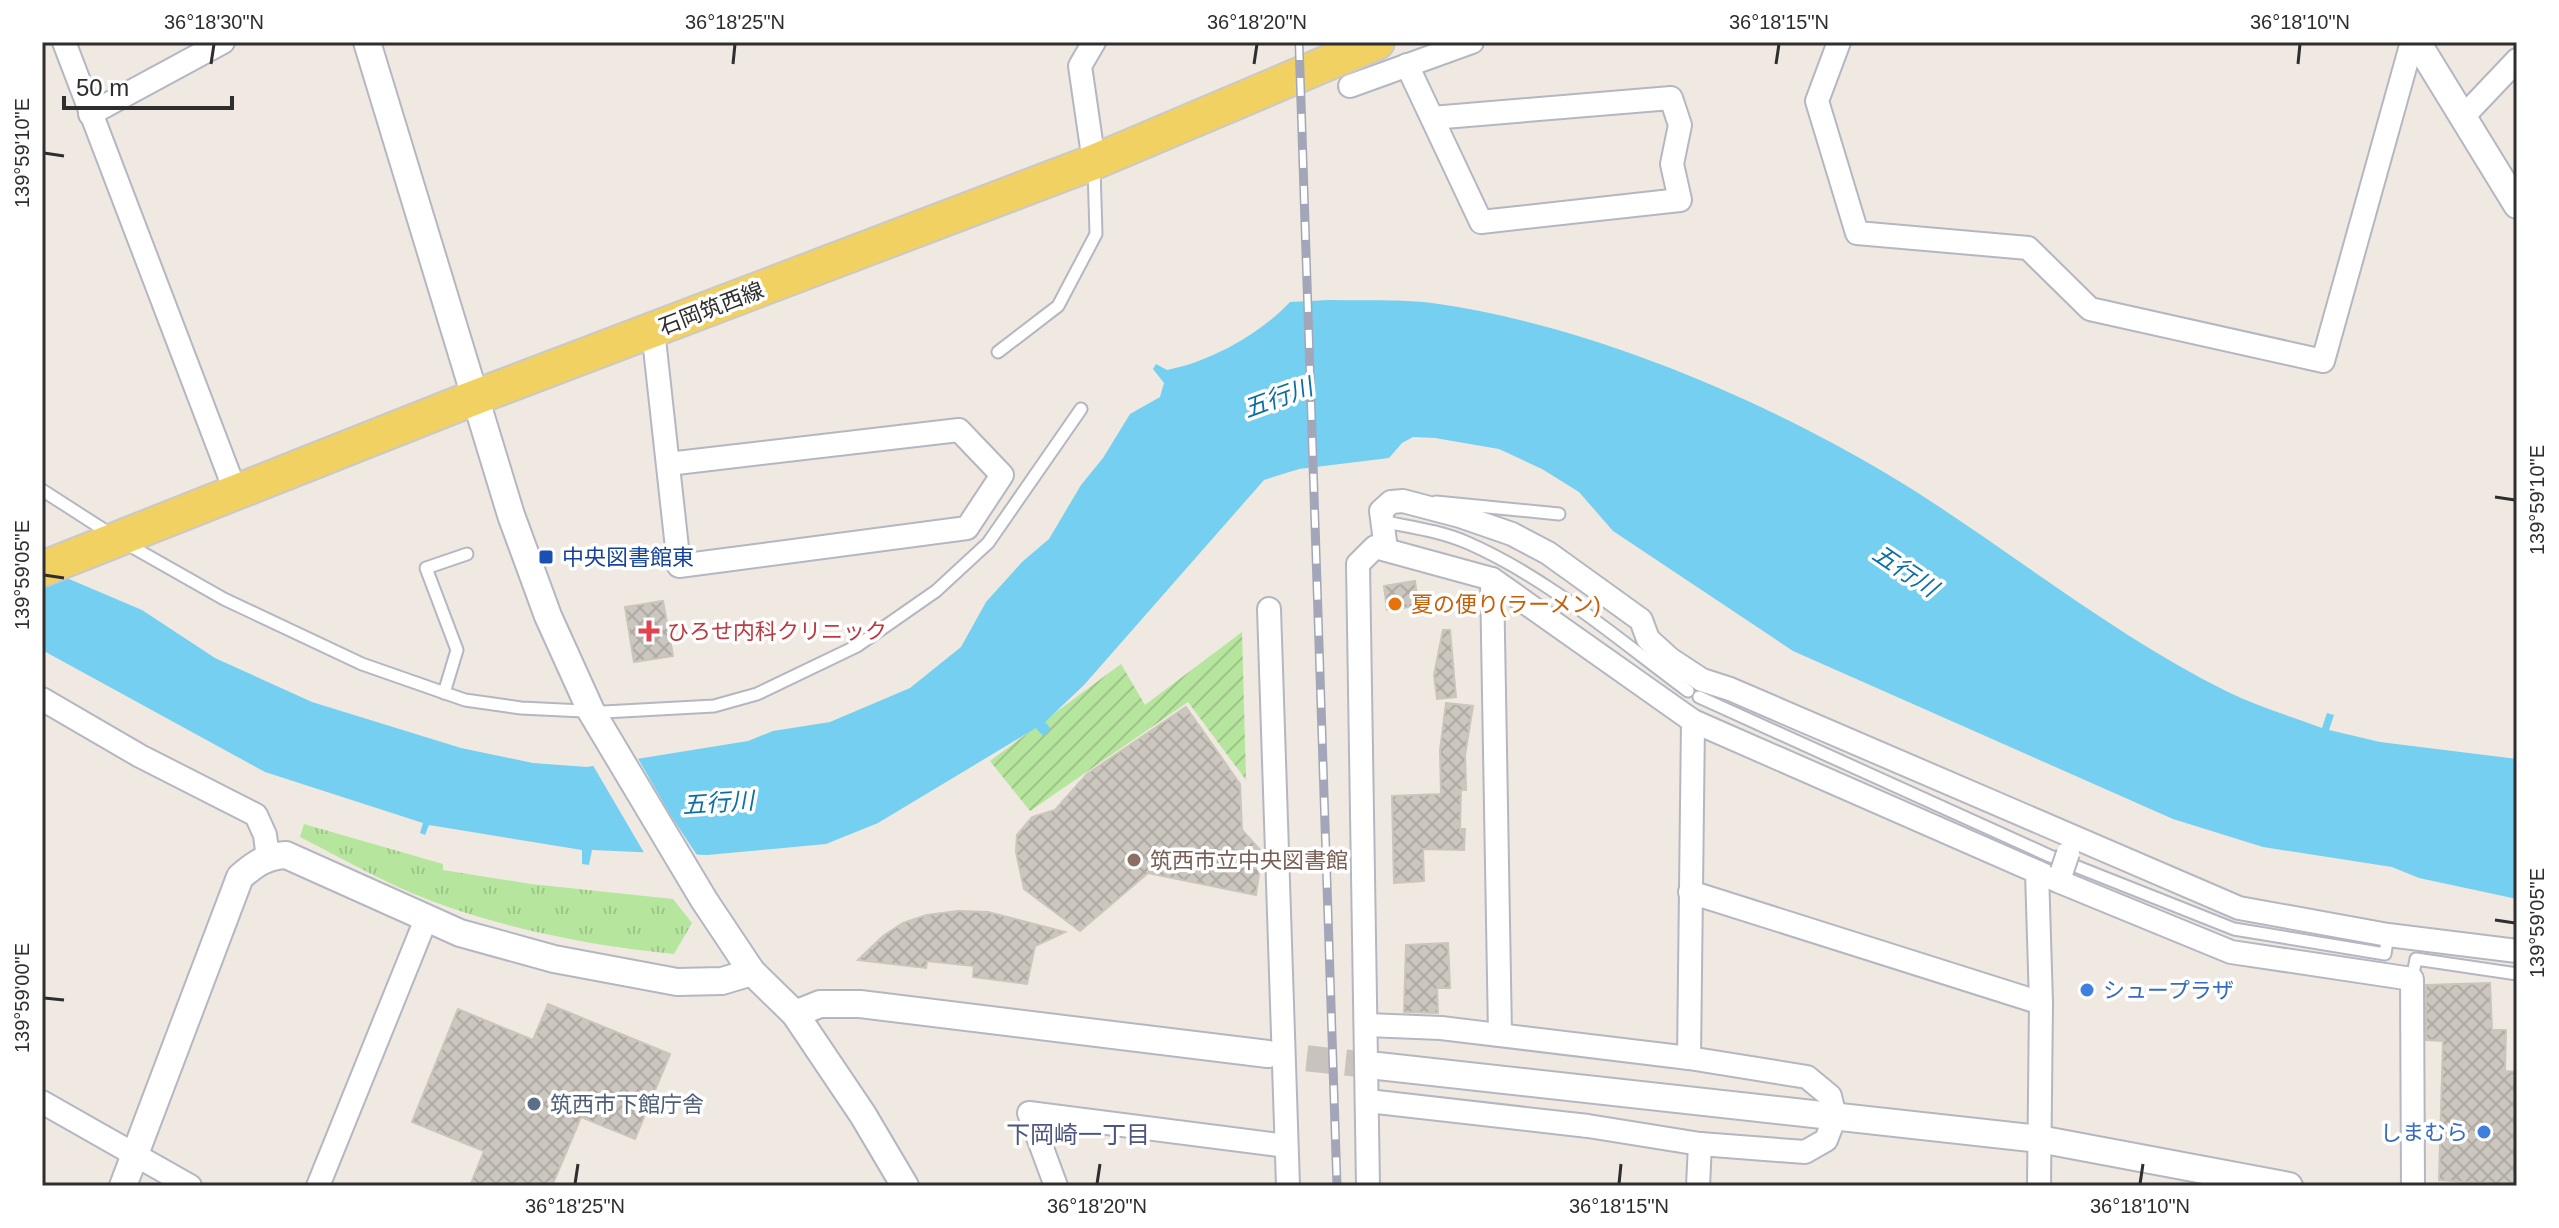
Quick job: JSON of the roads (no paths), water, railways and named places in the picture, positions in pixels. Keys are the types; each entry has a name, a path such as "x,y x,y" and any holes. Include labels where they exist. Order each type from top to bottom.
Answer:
{"main road":[{"name":"石岡筑西線","path":"42,569 476,397 1094,162 1377,42"}],"street":[{"path":"64,42 236,493"},
{"path":"90,114 223,42"},
{"path":"367,42 511,515 548,616 594,717 704,900 752,972 795,1014 863,1115 905,1186"},
{"path":"1094,42 1080,66 1094,162"},
{"path":"1350,86 1472,42"},
{"path":"1839,42 1817,101 1857,233 2028,248 2090,309 2323,361 2414,42"},
{"path":"2414,42 2517,205"},
{"path":"2462,118 2517,60"},
{"path":"1407,65 1481,222 1680,200 1672,164 1680,125 1671,98 1432,118"},
{"path":"653,330 679,566 967,528 1002,475 959,430 668,464"},
{"path":"1386,549 1381,511 1391,502 1412,503 1512,534 1548,553 1641,620 1648,639 1691,699 2065,861 2231,952 2412,979 2413,1186"},
{"path":"1368,1186 1358,564 1375,547 1492,579 1691,699 2037,872 2065,861 2239,908 2388,935 2517,951"},
{"path":"1492,579 1500,1035"},
{"path":"1269,609 1288,1186"},
{"path":"42,699 140,756 256,815 265,835 268,858"},
{"path":"1689,1058 1691,699"},
{"path":"123,1186 240,877 268,858 286,855 426,919 513,948 629,976 704,983 752,972"},
{"path":"2037,872 2041,1003 2039,1186"},
{"path":"1690,892 2041,1003"},
{"path":"318,1186 426,919"},
{"path":"795,1014 820,1004 840,1002 1268,1054"},
{"path":"1367,1025 1500,1035 1689,1058 1807,1077 1830,1096 1835,1117 1826,1140 1805,1152 1700,1144 1588,1126 1368,1101"},
{"path":"1378,1066 2039,1139 2289,1186"},
{"path":"42,1102 190,1186"},
{"path":"1056,1186 1029,1113 1286,1146"},
{"path":"1698,1186 1700,1144"}],"lane":[{"path":"998,352 1058,306 1096,234 1094,162"},
{"path":"42,490 114,541 224,599 362,664 465,700 594,717 714,706 757,694 857,646 936,591 988,543 1081,409"},
{"path":"1412,503 1451,502 1559,514"},
{"path":"1391,523 1458,539 1511,567 1566,601 1691,699 2050,856 2234,929 2385,954 2388,935"},
{"path":"444,693 457,650 426,568 467,554"},
{"path":"2412,979 2416,959 2517,974"}],"water":[{"name":"五行川","path":"1290,302 1432,303 1493,314 1619,349 1682,373 1805,428 1862,459 1953,516 2145,646 2237,696 2322,728 2327,713 2334,715 2329,730 2380,742 2517,759 2517,899 2419,878 2392,867 2263,847 2173,819 1793,651 1613,531 1579,492 1542,469 1499,449 1435,438 1413,437 1402,443 1389,458 1299,469 1264,480 1084,685 1045,722 1051,729 1043,736 1036,728 878,823 826,844 707,855 592,850 589,865 582,864 582,850 429,825 425,835 420,833 423,823 265,772 42,650 42,555 69,579 142,610 215,658 312,702 461,748 533,763 587,767 748,741 773,731 830,722 910,688 961,647 986,602 1022,562 1049,539 1081,485 1103,458 1130,414 1160,397 1164,383 1153,369 1156,364 1167,370 1217,353 1264,325"}],"tunnel":[{"path":"1268,1054 1378,1066"}],"railway":[{"path":"1299,42 1337,1186"}],"place":[{"name":"中央図書館東","path":"546,557"},
{"name":"夏の便り(ラーメン)","path":"1395,604"},
{"name":"ひろせ内科クリニック","path":"649,631"},
{"name":"筑西市立中央図書館","path":"1134,860"},
{"name":"シュープラザ","path":"2087,990"},
{"name":"筑西市下館庁舎","path":"534,1104"},
{"name":"しまむら","path":"2484,1132"}],"district":[{"name":"下岡崎一丁目","path":"1078,1135"}]}
